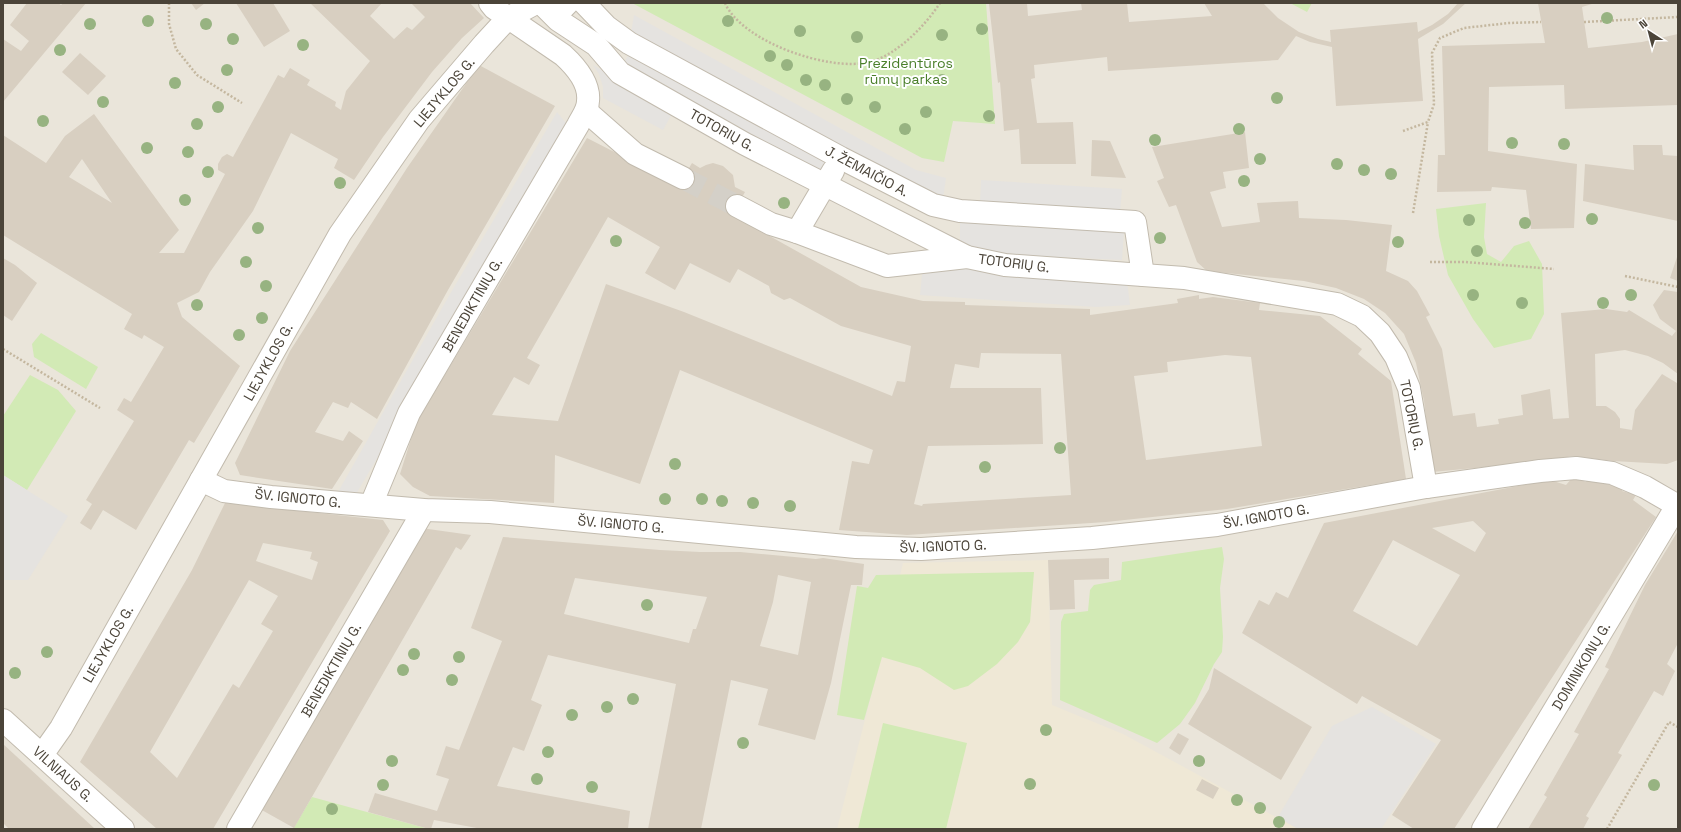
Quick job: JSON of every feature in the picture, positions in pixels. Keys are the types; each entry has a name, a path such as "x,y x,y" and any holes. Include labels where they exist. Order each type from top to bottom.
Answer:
{"street":[{"path":"490,3 508,18 562,55 576,68 588,92 586,111 635,154 683,178"},
{"path":"540,4 556,10 562,9 568,3"},
{"name":"J. ŽEMAIČIO A.","path":"584,3 607,27 629,43 841,158 933,205 960,211 1135,222 1143,275"},
{"name":"LIEJYKLOS G.","path":"42,755 61,728 340,234 419,120 508,18 540,4"},
{"name":"TOTORIŲ G.","path":"540,4 558,20 596,45 620,73 745,144 825,183 966,257 1005,265 1184,278 1337,304 1362,316 1380,333 1396,357 1409,388 1426,487"},
{"name":"BENEDIKTINIŲ G.","path":"371,505 409,413 586,111"},
{"path":"797,232 841,158"},
{"path":"923,235 933,205"},
{"path":"737,206 771,224 797,232 887,266 966,257"},
{"name":"ŠV. IGNOTO G.","path":"202,480 224,491 272,497 424,510 490,512 856,547 921,549 1092,538 1217,525 1426,487 1540,471 1576,468 1612,473 1645,487 1678,505"},
{"name":"DOMINIKONŲ G.","path":"1483,829 1678,505"},
{"name":"BENEDIKTINIŲ G.","path":"238,829 424,510"},
{"name":"VILNIAUS G.","path":"3,720 124,829"}],"path":[{"path":"169,3 169,24 176,49 198,75 242,103"},
{"path":"725,3 739,22 749,31 768,42 790,52 844,64 868,63 884,57 902,44 924,24 940,3"},
{"path":"1584,22 1678,17"},
{"path":"1414,213 1428,122 1434,104 1432,53 1440,38 1464,28 1509,23 1541,22"},
{"path":"1403,131 1428,122"},
{"path":"1430,262 1465,262 1554,269"},
{"path":"1625,276 1678,287"},
{"path":"3,348 100,408"},
{"path":"1607,829 1669,722 1678,727"}],"shaded area":[{"path":"3,3 1678,3 1678,829 3,829"},
{"path":"634,15 916,170 946,178 943,199 912,186 631,33"},
{"path":"629,54 827,163 821,172 623,64"},
{"path":"593,65 673,112 663,130 603,98 603,87 599,74"},
{"path":"557,112 570,128 355,496 338,492 450,294"},
{"path":"981,180 1122,189 1120,213 980,202"},
{"path":"960,220 1124,232 1122,260 972,253 960,242"},
{"path":"923,264 1127,280 1130,305 1096,307 920,295"},
{"path":"3,475 68,516 28,580 3,580"},
{"path":"1048,560 1052,705 1123,734 1298,829 837,829 881,657 903,563"},
{"path":"1372,707 1436,744 1381,829 1298,829 1278,817 1332,726"}],"green space":[{"name":"Prezidentūros rūmų parkas","path":"632,3 986,3 995,124 953,121 944,162 922,158"},
{"path":"1290,3 1312,3 1307,12"},
{"path":"1486,203 1484,237 1487,254 1501,262 1514,246 1529,241 1542,264 1544,314 1531,339 1494,348 1473,319 1448,275 1439,236 1436,209"},
{"path":"41,333 98,367 86,389 34,357 32,344"},
{"path":"30,375 58,390 76,411 27,490 3,475 3,416"},
{"path":"1222,547 1224,559 1220,588 1223,637 1222,652 1214,664 1195,703 1180,724 1157,743 1060,700 1061,622 1064,614 1088,611 1090,590 1094,585 1121,580 1122,562"},
{"path":"1034,572 1030,622 1018,642 997,664 968,686 954,690 920,668 882,657 864,720 837,715 857,586 868,588 876,575"},
{"path":"883,723 967,743 946,829 858,829"},
{"path":"312,797 429,829 293,829"}],"building":[{"path":"27,3 58,3 61,5 63,3 86,3 3,102 3,39 21,51 29,41 10,25"},
{"path":"191,3 205,3 196,10"},
{"path":"236,3 273,3 290,31 264,47"},
{"path":"310,3 382,3 370,16 394,39 407,27 412,30 425,17 411,3 470,3 484,18 462,38 432,72 383,137 354,180 334,168 338,159 291,133 253,211 210,272 199,292 177,303 182,317 240,366 194,443 189,440 136,530 103,510 91,530 80,523 92,504 86,500 134,421 117,410 124,398 131,402 164,347 144,335 142,339 124,329 132,314 3,235 3,135 46,163 65,136 94,114 179,230 159,253 184,253 225,174 218,170 218,164 222,157 227,154 233,157 278,75 284,78 290,68 310,80 307,85 336,102 335,106 341,110 346,91 370,61","holes":["82,159 112,203 69,177"]},
{"path":"1027,3 1028,16 1082,10 1081,3 1127,3 1129,22 1212,16 1204,3 1263,3 1278,18 1299,32 1331,42 1330,30 1417,22 1418,32 1432,25 1448,14 1458,3 1466,3 1443,24 1418,39 1423,101 1336,106 1332,47 1310,42 1296,36 1278,60 1108,71 1107,57 1034,65 1035,78 1031,79 1037,123 1073,122 1076,164 1021,164 1019,129 1004,131 1000,82 998,83 989,4"},
{"path":"1538,3 1595,3 1582,7 1588,48 1642,42 1678,34 1678,105 1565,109 1564,85 1489,87 1488,151 1577,164 1574,228 1531,229 1526,190 1492,187 1491,191 1437,192 1438,155 1445,155 1442,46 1545,43"},
{"path":"80,53 106,76 88,95 62,72"},
{"path":"479,65 555,106 448,290 377,419 351,402 348,408 333,402 315,432 343,441 349,431 363,441 332,489 240,475 235,463 290,351 407,168"},
{"path":"1245,132 1249,168 1223,172 1226,188 1210,192 1222,227 1260,222 1257,203 1298,201 1299,218 1346,220 1392,225 1386,271 1408,281 1417,291 1430,315 1426,317 1442,349 1453,416 1475,413 1477,427 1499,424 1498,419 1523,415 1521,395 1550,389 1553,419 1569,418 1561,313 1606,309 1627,312 1629,310 1672,336 1676,331 1660,319 1653,305 1664,290 1678,292 1678,374 1663,363 1648,356 1625,350 1595,354 1596,406 1606,406 1615,412 1620,419 1620,428 1632,430 1635,410 1662,374 1677,383 1678,382 1678,460 1667,464 1613,461 1573,456 1530,463 1432,472 1424,401 1416,363 1404,334 1385,313 1364,299 1336,288 1304,281 1207,271 1197,262 1176,205 1169,207 1157,181 1164,178 1152,147"},
{"path":"587,138 679,185 692,163 700,168 713,163 723,166 733,175 735,187 745,192 732,215 861,287 923,301 965,302 965,305 1090,309 1090,315 1178,303 1177,299 1199,295 1199,299 1213,297 1260,303 1259,310 1320,316 1362,349 1358,354 1391,381 1406,479 1227,509 1106,522 907,535 839,530 852,461 869,464 873,450 680,370 640,484 555,455 554,503 430,496 413,487 400,474 416,423","holes":["608,217 660,247 645,273 675,290 690,263 730,283 738,269 769,286 771,293 784,300 790,298 841,326 911,346 905,382 897,381 892,396 684,312 606,284 558,421 492,415 514,377 529,385 540,365 527,358","981,353 1061,354 1071,495 923,504 922,506 914,504 928,446 1043,444 1041,388 950,388 955,364 979,368","1225,355 1251,357 1262,446 1146,460 1134,376 1168,372 1167,362"]},
{"path":"1092,140 1110,141 1126,178 1091,176"},
{"path":"1633,145 1662,145 1663,155 1678,156 1678,221 1583,201 1585,164 1634,170"},
{"path":"1678,254 1678,281 1670,278"},
{"path":"3,258 15,265 37,283 12,321 3,315"},
{"path":"1573,477 1586,482 1587,479 1622,488 1622,491 1636,495 1633,500 1656,517 1454,829 1414,829 1392,815 1441,740 1362,696 1357,704 1242,633 1259,600 1269,605 1276,592 1288,598 1324,523 1550,480 1566,485","holes":["1473,521 1486,533 1475,552 1432,528","1393,540 1460,575 1417,646 1353,611"]},
{"path":"225,503 383,520 390,531 213,829 157,829 80,762 192,570","holes":["263,543 312,552 310,559 318,562 312,580 256,561","249,580 278,596 261,624 273,631 239,688 233,684 177,778 150,752"]},
{"path":"421,528 471,535 461,550 456,547 294,828 260,809"},
{"path":"1678,531 1678,643 1667,664 1675,671 1663,696 1654,691 1618,753 1622,755 1586,816 1589,818 1583,829 1528,829 1547,797 1544,795 1579,734 1574,732 1609,669 1605,667 1645,585"},
{"path":"503,537 660,550 740,552 816,559 823,558 864,564 862,585 851,585 831,683 815,740 758,725 768,689 731,680 701,829 648,829 676,684 548,655 531,700 542,705 524,751 513,747 497,786 630,811 628,829 482,829 434,820 431,829 429,829 368,812 375,793 437,811 449,779 436,775 446,746 459,750 502,641 471,628","holes":["778,575 811,582 798,655 760,646 773,602","575,578 707,597 696,629 693,629 689,643 564,614"]},
{"path":"1109,558 1109,579 1074,580 1075,609 1050,610 1048,560"},
{"path":"1214,668 1312,727 1281,780 1188,724 1209,689"},
{"path":"1178,733 1189,739 1180,755 1169,748"},
{"path":"3,744 95,829 9,829 3,823"},
{"path":"1202,779 1219,788 1213,799 1196,790"}],"tunnel":[{"path":"683,178 737,206"}]}
